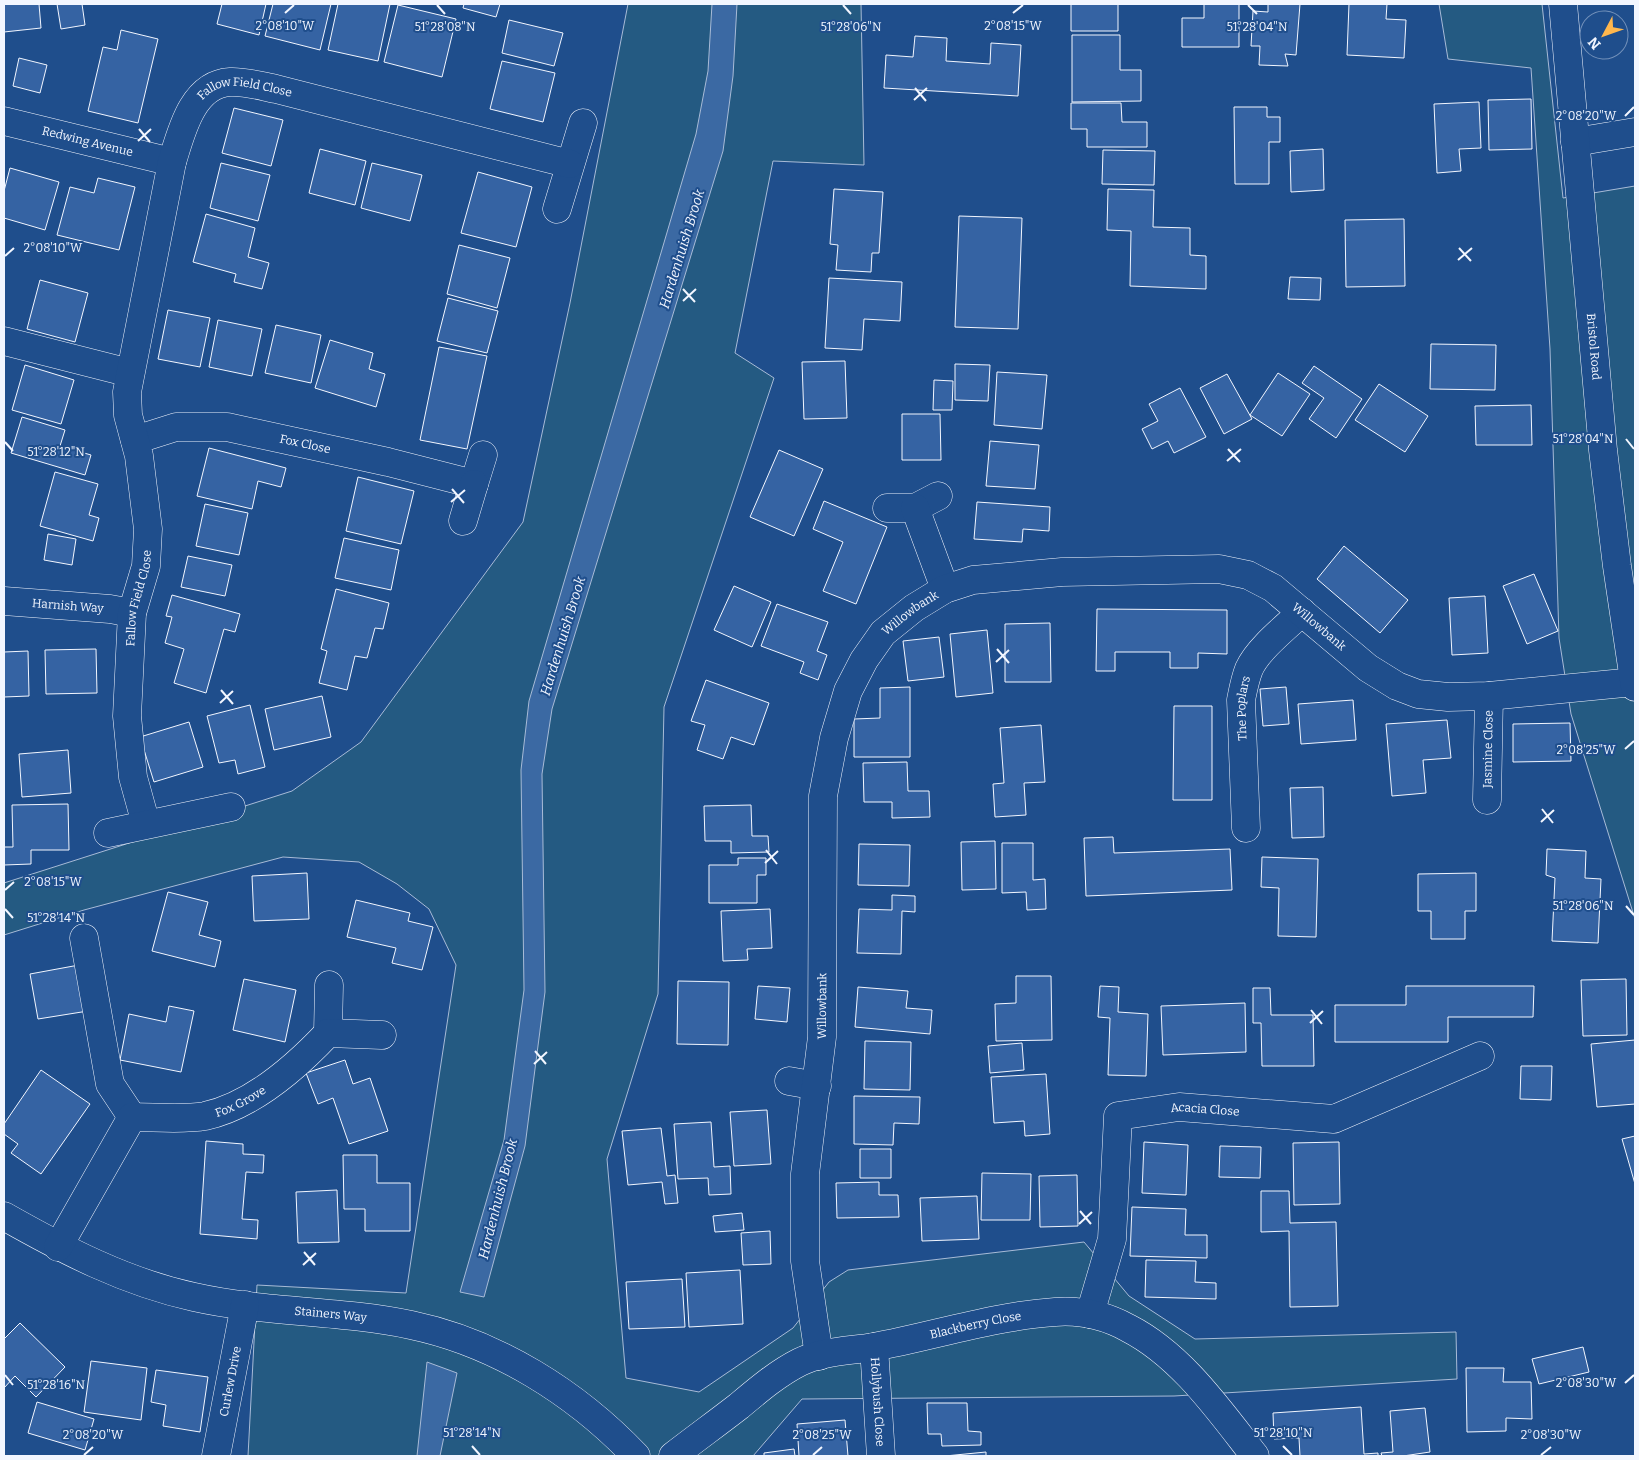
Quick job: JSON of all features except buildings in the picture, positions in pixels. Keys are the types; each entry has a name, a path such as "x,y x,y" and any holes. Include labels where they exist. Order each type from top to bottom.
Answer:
{"street":[{"name":"Bristol Road","path":"1563,4 1603,450 1617,566 1635,684"},
{"name":"Fallow Field Close","path":"146,824 135,787 129,746 128,683 132,613 146,566 149,543 144,491 127,408 130,373 172,162 180,136 195,104 209,89 228,82 276,89 570,164"},
{"name":"Redwing Avenue","path":"4,121 172,162"},
{"path":"557,209 584,123"},
{"path":"1575,142 1635,132"},
{"path":"4,341 130,373"},
{"name":"Fox Close","path":"135,440 176,426 227,427 388,462 474,484"},
{"path":"463,522 483,455"},
{"path":"887,508 926,502 945,589"},
{"name":"Willowbank","path":"819,1356 805,1261 805,1174 822,1038 813,796 834,738 848,691 864,660 883,633 914,608 945,589 973,580 1062,572 1219,569 1248,575 1273,588 1368,668 1397,686 1418,694 1448,697 1489,696 1635,684"},
{"name":"Harnish Way","path":"4,601 110,609 132,613"},
{"name":"The Poplars","path":"1245,828 1241,700 1245,681 1249,668 1260,654 1302,612"},
{"name":"Jasmine Close","path":"1487,800 1489,696"},
{"path":"108,833 231,807"},
{"path":"58,1247 132,1117 110,1084 84,938"},
{"path":"328,985 328,1033 382,1035"},
{"name":"Fox Grove","path":"132,1117 204,1116 237,1106 301,1062 328,1033"},
{"name":"Acacia Close","path":"1090,1314 1112,1239 1118,1116 1179,1106 1334,1119 1480,1056"},
{"path":"789,1081 817,1086"},
{"name":"Stainers Way","path":"4,1216 58,1247 105,1269 194,1297 245,1305 409,1324 467,1342 507,1359 566,1394 595,1416 636,1456"},
{"name":"Curlew Drive","path":"216,1456 245,1305"},
{"name":"Blackberry Close","path":"673,1456 767,1383 801,1362 819,1356 874,1347 1024,1316 1056,1312 1090,1314 1129,1328 1168,1356 1223,1415 1254,1456"},
{"name":"Hollybush Close","path":"874,1347 881,1456"}],"shaded area":[{"path":"628,4 861,4 864,165 773,161 735,353 774,378 664,707 658,994 607,1159 626,1378 699,1392 793,1328 829,1282 848,1270 1084,1242 1129,1296 1195,1339 1456,1332 1457,1379 1174,1396 802,1399 753,1456 248,1456 257,1285 406,1293 456,965 429,909 397,884 359,862 283,857 84,910 4,935 4,883 292,791 361,742 523,522 570,303"},
{"path":"1439,4 1542,4 1563,198 1635,186 1635,919 1571,714 1559,638 1550,349 1531,68 1448,59"}],"water":[{"name":"Hardenhuish Brook","path":"712,4 737,4 733,76 723,151 552,709 542,774 545,992 525,1146 484,1297 460,1292 504,1140 524,990 521,770 529,701 696,134 708,71"},
{"path":"427,1362 457,1373 440,1456 417,1456"}]}
